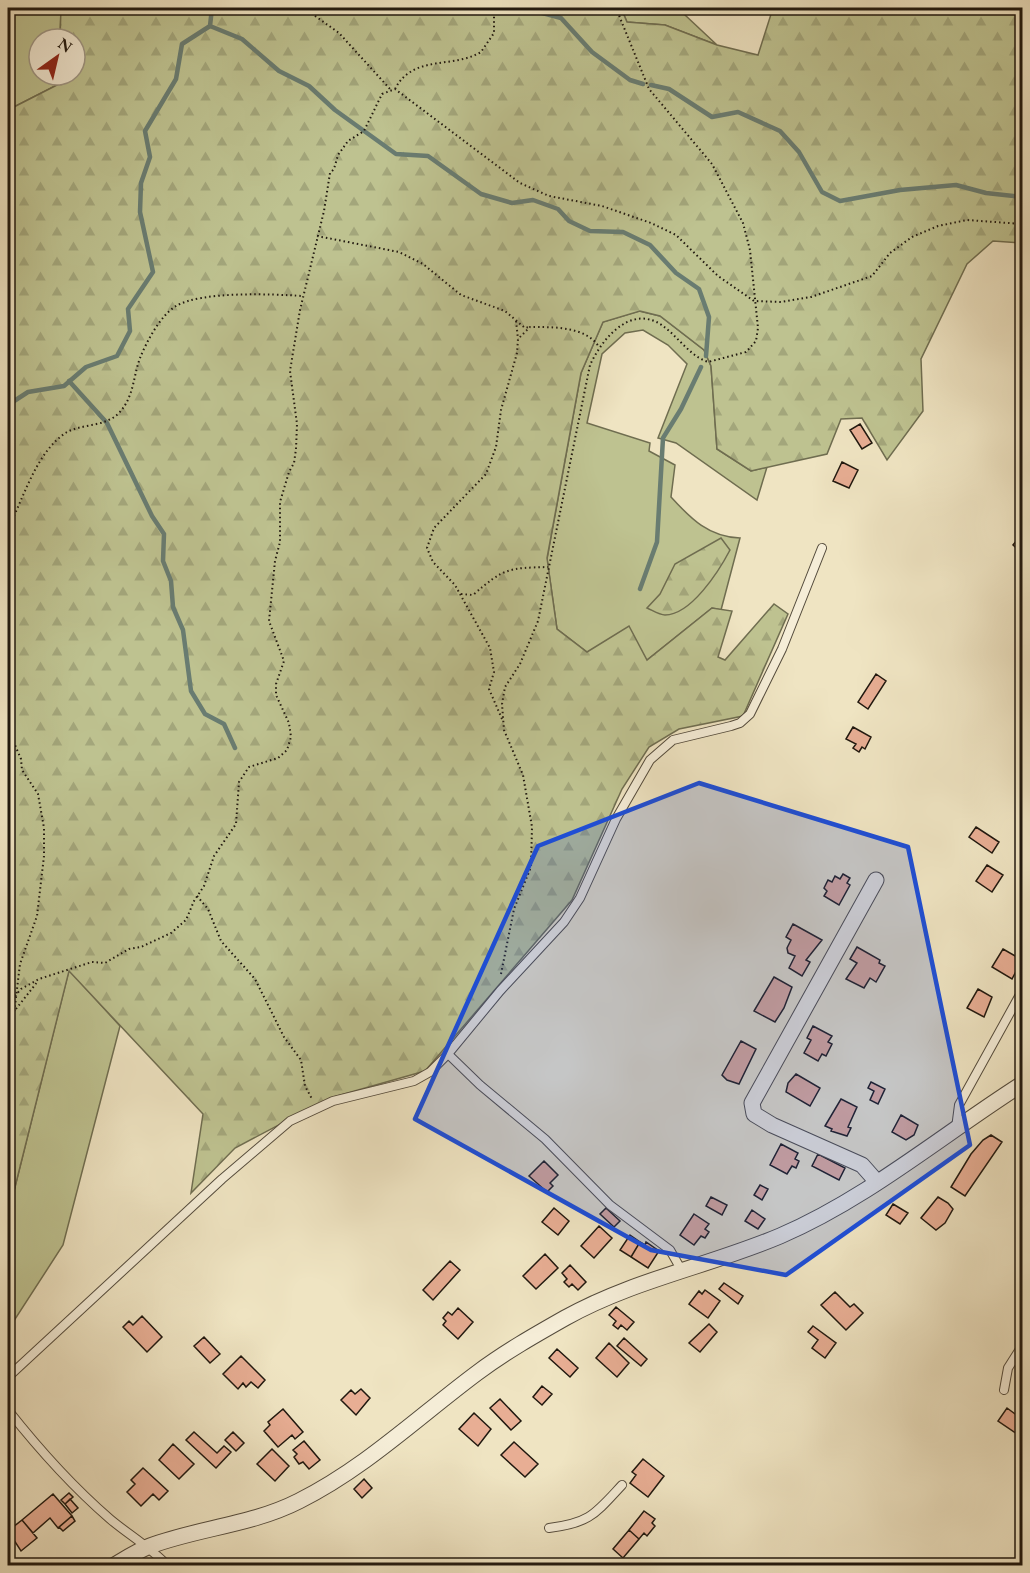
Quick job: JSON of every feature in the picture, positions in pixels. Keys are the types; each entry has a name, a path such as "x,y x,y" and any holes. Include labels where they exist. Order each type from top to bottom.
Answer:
{"street":[{"path":"876,880 752,1103 754,1114 862,1165 877,1182"},
{"path":"113,1566 149,1546 252,1519 295,1503 324,1488 357,1468 478,1372 520,1345 598,1300 778,1236 839,1206 1023,1084"}],"lane":[{"path":"8,1377 266,1139 290,1121 333,1101 414,1081 430,1072 448,1054 500,991 564,922 580,898 616,819 650,760 673,740 740,723 750,714 782,649 822,548"},
{"path":"956,1129 959,1104 1023,991"},
{"path":"448,1054 463,1070 545,1140 610,1205 670,1250 682,1270"},
{"path":"1004,1390 1008,1368 1023,1346"},
{"path":"8,1410 89,1499 112,1521 149,1546 168,1566"},
{"path":"549,1528 569,1526 592,1517 622,1485"}],"path":[{"path":"304,8 339,33 390,89"},
{"path":"15,996 21,989 39,979 92,962 105,963 129,949 171,933 186,920 204,886 214,856 236,824 239,782 249,767 278,758 287,750 291,737 289,723 276,695 276,684 284,661 269,621 275,561 280,542 280,502 294,463 296,448 297,424 290,371 303,296 330,173 336,165 338,155 351,138 364,131 379,97 395,88 402,76 418,67 482,52 495,33 495,8"},
{"path":"500,991 506,942 514,909 531,867 532,827 523,775 504,730 502,704 505,687 520,664 538,621 571,468 586,379 599,347 616,327 635,320 646,319 667,328 700,359 708,362 747,352 756,340 758,328 750,250 738,212 712,164 649,88 616,8"},
{"path":"395,88 520,183 549,196 602,206 675,235 718,276 754,301 781,302 811,297 872,276 897,248 912,237 938,226 967,220 1023,224"},
{"path":"317,236 399,252 423,264 461,295 505,311 525,328 575,331 589,336 599,347"},
{"path":"8,528 32,478 63,435 91,427 120,411 130,396 144,350 160,322 172,309 185,303 250,293 303,296"},
{"path":"503,721 489,689 494,672 490,648 461,594 433,562 427,548 434,528 486,474 496,447 501,410 517,353 516,320"},
{"path":"518,339 530,327"},
{"path":"461,594 473,595 494,576 511,568 548,567"},
{"path":"8,729 21,759 22,770 38,794 44,828 44,856 37,916 20,964 8,1038"},
{"path":"198,896 208,909 221,941 255,978 284,1037 301,1060 305,1086 315,1108"},
{"path":"14,1012 39,979"}],"highlighted area":[{"path":"699,783 908,847 970,1145 786,1275 651,1250 415,1119 538,846"}],"green space":[{"path":"8,8 61,8 60,27 27,27 27,87 53,87 8,110"},
{"path":"61,8 621,8 627,22 665,25 717,45 758,55 773,8 1022,8 1022,243 993,241 967,264 921,359 923,411 887,460 862,418 841,419 827,454 751,471 717,449 711,366 704,350 660,316 640,311 603,322 581,373 547,558 557,629 587,652 629,626 647,660 712,608 732,611 718,657 725,660 774,604 788,614 743,716 679,729 649,747 622,789 572,900 425,1071 330,1098 235,1148 191,1193 203,1114 69,971 8,1215 8,110 53,87 87,87 87,27 60,27"},
{"path":"621,8 686,8 685,15 717,45 665,25 627,22"},
{"path":"639,311 660,316 704,350 711,366 717,449 751,471 767,467 757,500 676,443 658,438 687,364 668,345 643,330 625,333 602,354 587,423 650,443 649,451 675,465 671,497 678,505 710,530 729,537 740,538 721,610 712,608 647,660 587,652 557,629 547,559 581,373 603,322"},
{"path":"721,538 730,550 719,569 694,600 685,608 665,615 647,608 660,594 675,564"},
{"path":"69,970 120,1026 63,1245 8,1330 8,1215"}],"building":[{"path":"860,424 872,443 862,449 850,430"},
{"path":"842,462 858,470 849,488 833,481"},
{"path":"1022,534 1022,553 1013,545"},
{"path":"876,674 886,681 868,709 858,702"},
{"path":"853,727 871,737 865,749 862,747 859,752 853,748 856,744 846,739"},
{"path":"976,827 999,842 992,853 969,837"},
{"path":"987,865 1003,875 992,892 976,881"},
{"path":"843,874 850,878 847,883 850,885 839,905 824,896 827,891 824,888 828,880 832,882 835,876 840,879"},
{"path":"793,924 822,940 806,960 810,962 802,976 789,968 795,956 788,953 787,948 791,940 786,937"},
{"path":"857,947 880,960 879,963 885,966 876,982 870,978 864,988 846,979 857,963 850,959"},
{"path":"1003,949 1022,960 1012,979 992,967"},
{"path":"774,977 792,987 784,1008 775,1022 754,1011"},
{"path":"978,989 992,997 984,1017 967,1008"},
{"path":"813,1026 832,1036 828,1042 832,1044 826,1056 822,1054 818,1061 804,1053 811,1040 807,1038"},
{"path":"741,1041 756,1049 739,1084 727,1080 722,1075"},
{"path":"796,1074 820,1088 810,1106 786,1092 788,1083"},
{"path":"871,1082 885,1089 878,1104 870,1100 874,1091 868,1088"},
{"path":"841,1099 857,1107 848,1127 851,1128 847,1136 831,1131 832,1129 825,1126"},
{"path":"901,1115 918,1125 914,1135 906,1140 892,1132"},
{"path":"991,1135 1002,1142 965,1196 951,1187 971,1154 983,1140"},
{"path":"781,1144 798,1153 795,1159 799,1161 796,1168 792,1166 787,1174 770,1165"},
{"path":"818,1154 845,1168 839,1180 812,1166"},
{"path":"544,1161 558,1175 550,1183 553,1186 547,1192 529,1176"},
{"path":"760,1185 768,1189 762,1200 754,1195"},
{"path":"711,1197 727,1205 722,1215 706,1206"},
{"path":"938,1197 953,1209 945,1223 936,1230 921,1218"},
{"path":"893,1204 908,1213 900,1224 886,1215"},
{"path":"554,1208 569,1221 558,1235 542,1222"},
{"path":"606,1208 620,1221 614,1227 600,1214"},
{"path":"752,1210 765,1219 758,1229 745,1221"},
{"path":"694,1214 709,1224 705,1229 709,1232 705,1238 701,1236 694,1245 680,1235"},
{"path":"599,1226 612,1238 594,1258 581,1246"},
{"path":"630,1235 640,1242 631,1257 620,1250"},
{"path":"640,1242 645,1245 646,1242 659,1251 648,1268 631,1257"},
{"path":"545,1254 558,1268 536,1289 523,1276"},
{"path":"450,1261 460,1270 433,1300 423,1290"},
{"path":"570,1265 586,1282 578,1290 572,1284 569,1287 564,1282 567,1279 562,1273"},
{"path":"724,1283 743,1296 738,1304 719,1289"},
{"path":"705,1290 720,1301 708,1318 689,1304 699,1291 702,1294"},
{"path":"835,1292 850,1307 854,1304 863,1313 846,1330 821,1305"},
{"path":"616,1307 634,1322 627,1330 621,1325 618,1329 613,1325 616,1321 609,1315"},
{"path":"458,1308 473,1322 458,1339 443,1325 446,1321 443,1318 448,1312 452,1315"},
{"path":"142,1316 162,1337 147,1352 123,1327 129,1321 133,1325"},
{"path":"709,1324 717,1332 700,1352 689,1343"},
{"path":"813,1326 836,1343 825,1358 812,1348 818,1340 808,1332"},
{"path":"204,1337 220,1354 210,1363 194,1346"},
{"path":"624,1338 647,1359 641,1366 617,1346"},
{"path":"609,1343 629,1363 617,1377 596,1358"},
{"path":"557,1349 578,1368 570,1377 549,1358"},
{"path":"241,1356 265,1380 258,1388 251,1382 246,1387 243,1383 238,1389 223,1374"},
{"path":"542,1386 552,1394 542,1405 533,1397"},
{"path":"361,1389 370,1398 356,1415 341,1400 351,1390 355,1394"},
{"path":"500,1399 521,1421 511,1430 490,1408"},
{"path":"1007,1408 1022,1419 1020,1436 998,1421"},
{"path":"283,1409 303,1432 295,1439 292,1435 278,1447 264,1431 270,1425 268,1422"},
{"path":"474,1413 491,1429 478,1446 459,1429"},
{"path":"194,1432 217,1453 224,1446 231,1452 216,1468 186,1440"},
{"path":"233,1432 244,1443 236,1451 225,1440"},
{"path":"304,1441 320,1460 309,1469 303,1462 299,1464 294,1457 297,1454 293,1450"},
{"path":"514,1442 538,1464 525,1477 501,1455"},
{"path":"173,1444 194,1464 179,1479 159,1460"},
{"path":"272,1449 289,1466 275,1481 257,1464"},
{"path":"643,1459 664,1476 648,1497 630,1483 636,1475 632,1472"},
{"path":"143,1468 168,1491 159,1500 153,1494 141,1506 127,1492 135,1484 131,1480"},
{"path":"364,1479 372,1488 362,1498 354,1489"},
{"path":"69,1493 73,1497 65,1504 61,1500"},
{"path":"53,1494 72,1516 58,1528 50,1518 33,1533 22,1520"},
{"path":"70,1499 78,1508 72,1513 65,1504"},
{"path":"644,1511 655,1519 652,1523 655,1526 647,1536 644,1533 639,1539 629,1530"},
{"path":"72,1516 75,1521 63,1531 59,1527"},
{"path":"22,1520 37,1538 21,1551 8,1531"},
{"path":"629,1530 639,1539 623,1558 613,1549"}],"waterway":[{"path":"8,405 28,392 64,386 86,367 117,356 130,331 128,309 153,272 140,212 141,183 150,157 145,131 176,79 182,44 210,26 212,8"},
{"path":"524,8 561,18 592,52 630,80 643,84"},
{"path":"210,26 242,39 279,71 309,86 335,110 396,154 428,156 481,194 512,203 533,200 558,209 569,221 590,231 623,232 650,245 676,273 699,289 709,317 706,356"},
{"path":"651,85 669,89 712,117 738,112 780,131 799,152 822,192 840,201 900,190 956,185 986,193 1022,197"},
{"path":"640,589 657,542 663,438 681,409 701,367"},
{"path":"69,381 107,423 152,516 164,534 163,561 171,581 173,607 183,630 191,691 205,714 224,724 235,748"}]}
